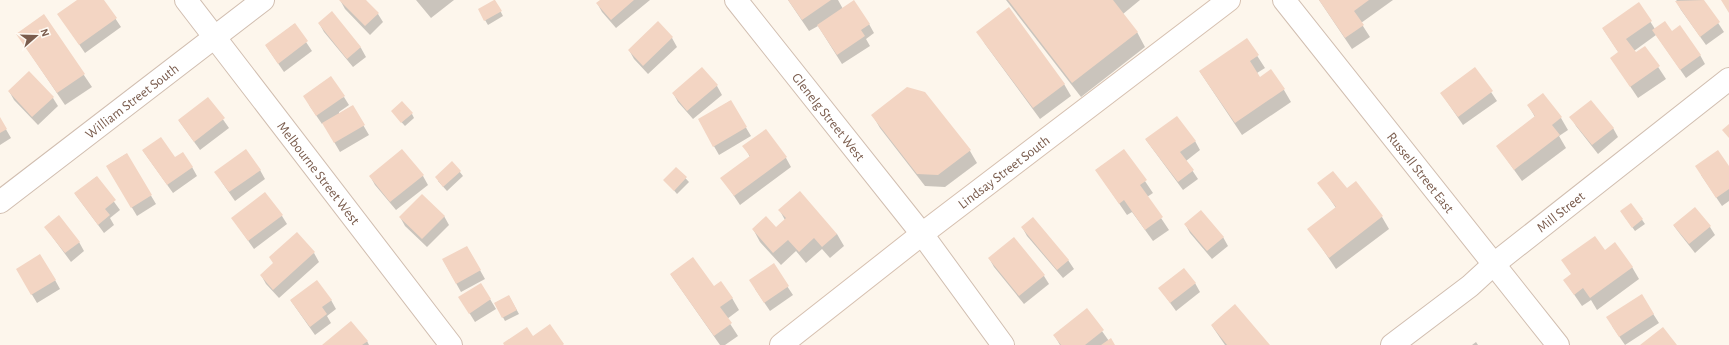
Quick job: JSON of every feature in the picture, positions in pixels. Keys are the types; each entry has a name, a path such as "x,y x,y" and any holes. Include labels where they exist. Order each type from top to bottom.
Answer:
{"street":[{"name":"Melbourne Street West","path":"186,0 452,345"},
{"name":"William Street South","path":"0,202 263,0"},
{"name":"Glenelg Street West","path":"736,0 922,234 1003,345"},
{"name":"Lindsay Street South","path":"780,345 922,234 1228,0"},
{"name":"Russell Street East","path":"1284,0 1558,345"},
{"name":"Mill Street","path":"1392,345 1470,286 1494,264 1729,79"}],"building":[{"path":"77,0 104,0 117,18 79,45 57,14"},
{"path":"339,0 366,0 379,13 365,26"},
{"path":"494,0 502,11 484,21 478,9"},
{"path":"600,0 634,0 611,20 596,3"},
{"path":"788,0 831,0 802,20"},
{"path":"854,0 870,24 861,30 865,36 837,55 817,25"},
{"path":"1008,0 1113,0 1138,32 1072,83"},
{"path":"1319,0 1369,0 1354,11 1364,25 1345,38"},
{"path":"1704,0 1720,22 1700,37 1675,1"},
{"path":"1721,0 1729,0 1729,13"},
{"path":"1639,2 1652,21 1626,39 1636,52 1645,46 1660,66 1630,87 1610,58 1618,52 1602,28"},
{"path":"1009,7 1065,84 1033,108 976,32"},
{"path":"332,11 361,47 347,59 318,23"},
{"path":"44,14 85,74 57,93 16,34"},
{"path":"658,21 673,37 643,66 628,50"},
{"path":"1665,21 1672,31 1680,25 1701,55 1680,70 1652,30"},
{"path":"295,23 308,41 278,64 265,45"},
{"path":"1247,38 1259,55 1250,61 1260,77 1271,69 1285,89 1235,123 1199,71"},
{"path":"702,67 718,85 687,111 672,93"},
{"path":"1475,67 1493,91 1458,117 1440,93"},
{"path":"29,71 54,97 32,117 8,91"},
{"path":"331,76 345,96 316,116 303,96"},
{"path":"907,87 925,92 971,150 938,175 917,174 871,115"},
{"path":"1543,93 1562,117 1552,125 1560,135 1514,170 1496,146 1535,116 1527,105"},
{"path":"208,97 225,118 194,142 178,120"},
{"path":"731,100 747,127 713,147 698,119"},
{"path":"1591,100 1614,128 1592,145 1569,117"},
{"path":"402,101 413,113 401,123 391,111"},
{"path":"353,105 365,125 334,143 322,123"},
{"path":"1177,116 1196,141 1180,152 1194,170 1178,182 1145,139"},
{"path":"0,117 7,129 0,133"},
{"path":"1729,124 1729,138 1722,130"},
{"path":"766,129 787,157 734,196 720,178 750,156 742,146"},
{"path":"161,137 175,157 183,152 193,167 167,185 142,150"},
{"path":"246,149 261,170 229,192 214,172"},
{"path":"402,149 424,175 390,202 369,176"},
{"path":"1124,149 1147,180 1140,185 1163,217 1145,230 1124,200 1119,204 1095,170"},
{"path":"1718,150 1729,166 1729,189 1716,198 1695,166"},
{"path":"127,153 152,195 131,208 106,166"},
{"path":"452,161 461,171 443,187 435,177"},
{"path":"676,167 687,177 674,191 663,180"},
{"path":"1333,171 1347,188 1356,181 1383,216 1329,258 1307,229 1336,207 1317,183"},
{"path":"97,176 116,200 105,209 110,215 98,225 74,193"},
{"path":"800,191 837,234 822,247 814,238 799,252 788,240 773,253 752,229 766,216 776,227 786,218 778,210"},
{"path":"265,192 283,215 248,241 231,218"},
{"path":"422,194 445,216 422,239 399,217"},
{"path":"1631,203 1643,219 1632,228 1620,211"},
{"path":"1695,207 1711,226 1689,244 1673,225"},
{"path":"1201,210 1224,237 1207,251 1184,224"},
{"path":"59,215 80,242 65,253 44,227"},
{"path":"1033,217 1069,260 1057,270 1021,227"},
{"path":"297,232 315,252 273,290 260,275 273,263 269,257"},
{"path":"1595,236 1605,250 1615,242 1633,267 1590,298 1583,288 1574,295 1563,280 1571,274 1561,260"},
{"path":"1014,237 1045,275 1019,296 988,258"},
{"path":"467,246 481,270 456,284 442,259"},
{"path":"40,254 56,280 31,295 16,269"},
{"path":"693,257 714,286 721,281 733,298 720,307 732,323 714,336 670,274"},
{"path":"774,263 789,286 764,303 749,280"},
{"path":"1184,268 1196,283 1170,303 1158,288"},
{"path":"317,280 332,300 322,307 327,314 310,327 290,300"},
{"path":"481,283 491,299 469,314 458,297"},
{"path":"1642,294 1654,314 1619,337 1606,317"},
{"path":"509,295 517,310 502,318 494,303"},
{"path":"1235,304 1270,345 1227,345 1211,325"},
{"path":"1087,308 1104,330 1085,345 1061,345 1053,335"},
{"path":"351,321 368,341 362,345 322,345"},
{"path":"550,324 564,344 563,345 504,345 503,343 527,327 533,336"},
{"path":"1663,327 1677,345 1640,345"},
{"path":"1111,338 1115,345 1101,345"}]}
